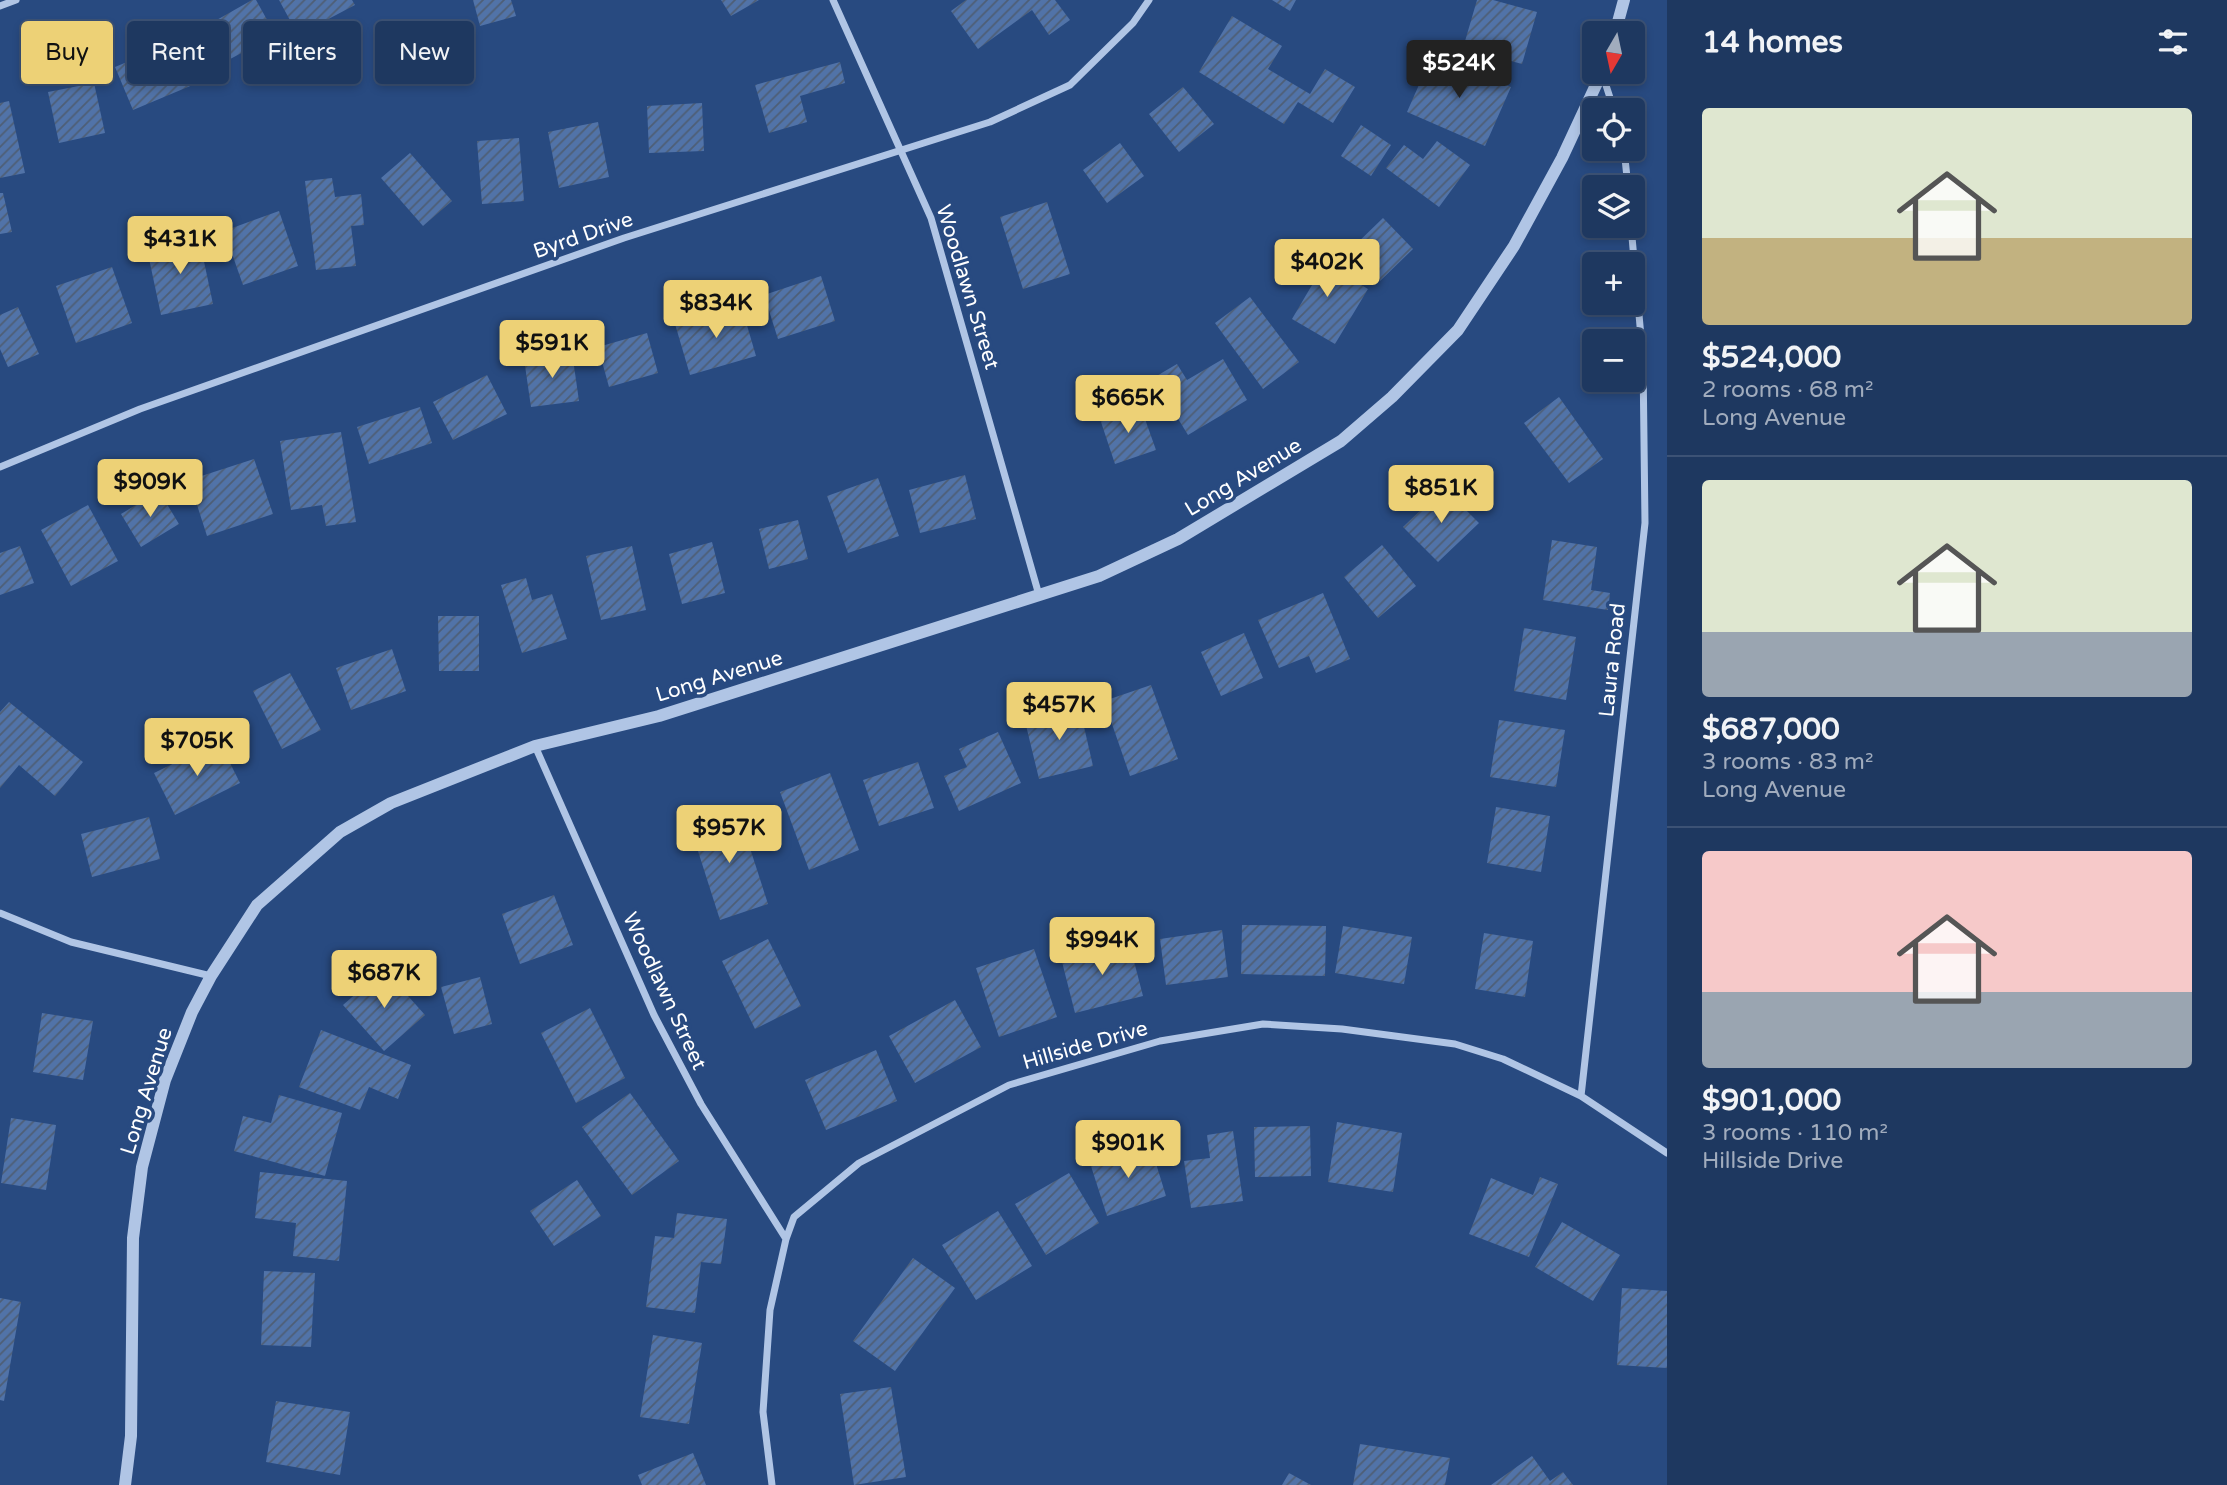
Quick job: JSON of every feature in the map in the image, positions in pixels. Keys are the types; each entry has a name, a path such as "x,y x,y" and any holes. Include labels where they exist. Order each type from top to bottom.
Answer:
{"street":[{"path":"0,6 16,0"},
{"name":"Woodlawn Street","path":"833,0 931,218 1039,595"},
{"name":"Byrd Drive","path":"0,467 140,409 611,243 990,122 1070,85 1133,23 1149,0"},
{"path":"1618,21 1623,0"},
{"name":"Long Avenue","path":"125,1485 131,1436 133,1238 142,1167 165,1080 192,1012 211,976 257,905 340,832 391,803 535,746 659,716 1099,576 1178,539 1340,442 1392,397 1458,330 1514,246 1562,158 1596,84"},
{"name":"Laura Road","path":"1581,1096 1645,523 1643,359 1632,238"},
{"name":"Woodlawn Street","path":"535,746 654,1015 701,1104 786,1239"},
{"path":"0,913 71,942 211,976"},
{"name":"Hillside Drive","path":"772,1485 763,1412 770,1310 786,1239 794,1217 859,1163 1009,1085 1160,1041 1263,1024 1342,1029 1455,1044 1503,1059 1581,1096 1667,1153"}],"building":[{"path":"256,0 268,21 243,21 243,52 229,60 229,21 215,21"},
{"path":"279,0 352,0 355,5 325,21 290,21"},
{"path":"473,0 511,0 516,16 480,26"},
{"path":"721,0 759,0 731,16"},
{"path":"966,0 1055,0 1070,20 1049,35 1032,10 978,49 951,11"},
{"path":"1272,0 1296,0 1290,11"},
{"path":"1477,0 1493,0 1537,12 1522,64 1463,48"},
{"path":"1232,16 1282,46 1268,69 1310,94 1325,69 1355,87 1333,123 1298,102 1284,124 1199,72"},
{"path":"1433,53 1511,87 1485,146 1407,112"},
{"path":"127,62 127,84 195,84 133,110 115,67"},
{"path":"840,62 845,83 800,96 807,122 769,133 755,85"},
{"path":"94,84 105,133 59,143 48,92"},
{"path":"1183,87 1214,124 1179,152 1149,114"},
{"path":"9,101 25,173 0,178 0,103"},
{"path":"702,103 704,151 649,153 647,106"},
{"path":"598,122 609,177 559,188 548,132"},
{"path":"1361,125 1391,145 1371,176 1341,156"},
{"path":"519,138 524,201 482,204 477,141"},
{"path":"1437,141 1470,165 1439,207 1386,168 1404,145 1423,159"},
{"path":"1120,143 1144,176 1107,203 1083,170"},
{"path":"410,153 452,201 423,226 381,178"},
{"path":"332,178 335,197 361,194 364,225 351,226 356,266 316,270 305,181"},
{"path":"0,193 3,193 12,232 0,234"},
{"path":"1047,202 1070,274 1023,289 1000,217"},
{"path":"279,211 298,266 243,285 224,231"},
{"path":"1383,218 1413,249 1380,281 1350,250"},
{"path":"199,238 213,304 161,315 147,249"},
{"path":"1306,252 1368,289 1335,344 1292,319 1312,285 1293,275"},
{"path":"112,267 132,323 76,343 56,286"},
{"path":"821,276 835,321 778,339 764,295"},
{"path":"1250,297 1299,362 1263,389 1215,323"},
{"path":"741,305 756,356 690,375 675,324"},
{"path":"18,307 39,354 8,367 0,349 0,315"},
{"path":"647,333 658,373 609,387 598,347"},
{"path":"572,352 579,401 531,407 524,359"},
{"path":"1223,359 1247,400 1188,435 1153,378 1177,364 1187,380"},
{"path":"487,375 507,414 453,440 433,402"},
{"path":"1559,397 1603,459 1569,483 1524,423"},
{"path":"1140,405 1156,450 1115,464 1100,419"},
{"path":"420,407 432,443 369,464 357,427"},
{"path":"341,432 356,522 326,526 322,505 291,510 280,441"},
{"path":"254,459 273,514 207,536 189,480"},
{"path":"965,475 976,519 920,533 909,490"},
{"path":"878,478 899,536 848,553 827,496"},
{"path":"1444,488 1479,523 1438,562 1403,527"},
{"path":"159,491 179,524 141,547 121,514"},
{"path":"88,505 118,561 71,586 41,530"},
{"path":"798,520 808,559 769,569 759,529"},
{"path":"1552,540 1597,547 1591,590 1610,593 1608,610 1543,600"},
{"path":"712,542 725,593 682,604 669,554"},
{"path":"1382,545 1416,586 1378,618 1344,577"},
{"path":"20,546 34,583 0,595 0,553"},
{"path":"632,546 646,610 601,620 586,556"},
{"path":"526,578 532,600 552,594 567,639 522,653 501,585"},
{"path":"1323,593 1350,659 1316,673 1309,656 1279,668 1258,620"},
{"path":"438,616 479,616 479,671 439,671"},
{"path":"1524,628 1576,637 1566,700 1514,691"},
{"path":"1244,633 1263,678 1221,696 1201,652"},
{"path":"392,649 406,691 351,710 336,668"},
{"path":"290,673 321,730 282,749 253,691"},
{"path":"1151,685 1178,759 1130,776 1104,701"},
{"path":"9,702 83,762 55,796 19,765 0,788 0,712"},
{"path":"1079,705 1093,766 1039,779 1024,717"},
{"path":"1499,720 1565,730 1556,787 1490,777"},
{"path":"998,732 1021,783 959,811 944,776 967,767 959,749"},
{"path":"219,741 240,783 175,815 154,773"},
{"path":"918,762 934,808 879,826 863,780"},
{"path":"830,773 859,850 809,870 780,792"},
{"path":"1496,807 1550,816 1541,872 1487,863"},
{"path":"738,811 768,904 720,920 690,826"},
{"path":"149,817 160,859 92,877 81,834"},
{"path":"554,895 573,945 520,964 502,914"},
{"path":"1242,925 1326,926 1325,976 1241,974"},
{"path":"1343,926 1412,937 1404,984 1335,973"},
{"path":"1222,930 1228,977 1166,985 1160,939"},
{"path":"1484,933 1533,941 1525,997 1475,989"},
{"path":"768,939 801,1006 755,1029 722,961"},
{"path":"1129,942 1143,996 1075,1013 1061,958"},
{"path":"1034,949 1057,1017 999,1037 976,968"},
{"path":"384,969 425,1015 384,1051 343,1005"},
{"path":"480,977 492,1024 454,1034 441,987"},
{"path":"955,1000 981,1047 915,1083 889,1036"},
{"path":"590,1008 625,1078 576,1103 541,1033"},
{"path":"42,1013 93,1021 83,1080 33,1072"},
{"path":"321,1030 411,1065 398,1099 369,1087 360,1110 299,1087"},
{"path":"876,1050 897,1101 826,1130 805,1080"},
{"path":"630,1093 679,1161 632,1195 582,1127"},
{"path":"279,1095 342,1113 325,1176 234,1151 243,1116 271,1123"},
{"path":"11,1118 56,1125 46,1190 1,1183"},
{"path":"1337,1122 1402,1133 1393,1192 1328,1182"},
{"path":"1310,1126 1311,1176 1255,1177 1254,1127"},
{"path":"1233,1131 1243,1201 1191,1208 1184,1161 1210,1158 1207,1135"},
{"path":"1150,1144 1166,1196 1107,1216 1090,1163"},
{"path":"260,1172 347,1181 339,1261 293,1256 296,1223 255,1218"},
{"path":"1069,1173 1099,1223 1046,1255 1015,1204"},
{"path":"1540,1177 1558,1184 1529,1257 1469,1234 1491,1178 1533,1195"},
{"path":"577,1180 601,1216 554,1246 530,1211"},
{"path":"998,1211 1032,1266 976,1300 942,1245"},
{"path":"677,1213 727,1219 721,1264 701,1262 695,1313 646,1307 655,1236 674,1238"},
{"path":"1562,1222 1620,1255 1593,1301 1535,1267"},
{"path":"913,1258 955,1288 895,1371 853,1341"},
{"path":"264,1271 315,1273 311,1347 261,1345"},
{"path":"1622,1288 1667,1291 1667,1368 1617,1365"},
{"path":"0,1298 21,1302 4,1401 0,1400"},
{"path":"653,1335 702,1343 689,1424 640,1417"},
{"path":"891,1387 906,1477 854,1485 840,1394"},
{"path":"276,1401 350,1412 340,1475 266,1462"},
{"path":"1360,1444 1450,1458 1445,1485 1353,1485"},
{"path":"693,1453 706,1485 642,1485 638,1475"},
{"path":"1532,1456 1550,1481 1563,1472 1573,1485 1491,1485"},
{"path":"1289,1473 1311,1485 1282,1485"}]}
